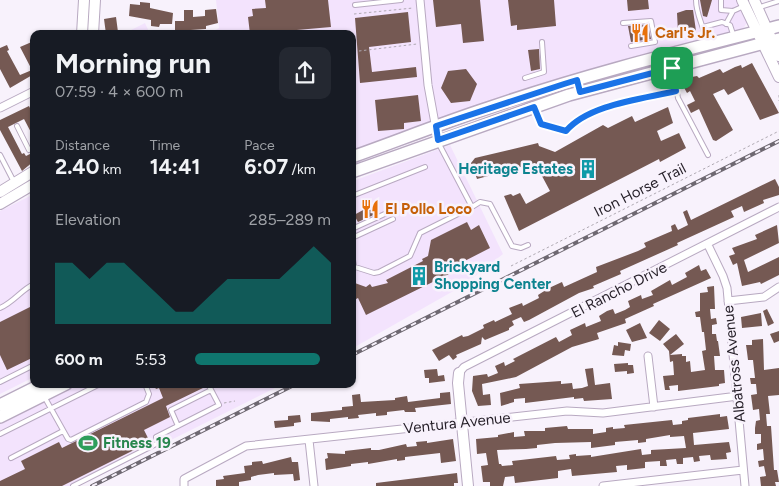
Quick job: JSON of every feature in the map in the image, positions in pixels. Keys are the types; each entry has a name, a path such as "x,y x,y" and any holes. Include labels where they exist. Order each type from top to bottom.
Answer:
{"main road":[{"path":"82,30 84,0"},
{"path":"92,30 95,0"},
{"path":"750,3 768,28 779,78"},
{"path":"356,156 488,107 577,80 768,28"},
{"path":"771,42 779,56"},
{"path":"356,171 438,140 580,92 771,42"},
{"path":"2,189 15,184 30,174"},
{"path":"0,204 30,186"},
{"path":"459,373 461,422 468,486"},
{"path":"0,405 41,388"},
{"path":"0,417 41,388"}],"street":[{"path":"420,0 428,85 438,140"},
{"path":"0,107 30,93"},
{"name":"El Rancho Drive","path":"459,373 464,367 708,245 779,207"},
{"name":"Albatross Avenue","path":"708,245 723,276 728,301 745,486"},
{"path":"728,301 764,297 779,288"},
{"path":"648,356 654,407"},
{"name":"Ventura Avenue","path":"184,483 246,446 567,411 590,414 738,396"},
{"path":"309,440 314,486"},
{"path":"603,486 744,470"}],"lane":[{"path":"355,5 401,0"},
{"path":"696,0 696,14 702,25 706,44"},
{"path":"721,0 724,23"},
{"path":"724,23 733,11 750,3 779,1"},
{"path":"721,10 733,11"},
{"path":"623,23 652,21 654,42 631,46"},
{"path":"702,25 724,23 730,25 734,37"},
{"path":"525,78 544,72 542,42"},
{"path":"672,68 676,91 708,155"},
{"path":"577,80 580,92"},
{"path":"534,107 541,124 566,131 581,117 599,110 676,91"},
{"path":"17,126 30,150"},
{"path":"438,140 441,151 472,207"},
{"path":"0,155 15,184"},
{"path":"0,167 5,165"},
{"path":"356,194 425,167"},
{"path":"356,267 374,273 379,272 410,256 418,237 424,230 480,202 490,204 512,246 521,248 528,244"},
{"path":"356,228 389,212"},
{"path":"356,236 392,219"},
{"path":"0,308 9,304 30,286"},
{"path":"0,382 30,367"},
{"path":"41,388 50,409 68,439 71,440 146,402 149,394 147,388"},
{"path":"0,434 92,388"},
{"path":"73,486 158,443 156,437 178,426 219,405 211,390 171,410 178,426"},
{"path":"10,458 63,431"}],"path":[{"path":"354,14 413,8"},
{"path":"359,51 416,44"},
{"path":"779,95 779,101"},
{"name":"Iron Horse Trail","path":"511,266 779,131"},
{"path":"219,405 235,401"}],"shaded area":[{"path":"216,0 737,0 747,18 747,23 742,30 356,152 356,30 215,30 219,28"},
{"path":"145,23 148,30 131,30"},
{"path":"450,145 503,254 464,285 356,346 356,180"},
{"path":"30,196 30,379 0,394 0,211"},
{"path":"70,388 275,388 79,486 0,486 0,424"}],"building":[{"path":"265,0 328,0 331,27 296,30 250,30 248,17 253,16 252,9 266,8"},
{"path":"433,0 480,0 484,41 463,43 461,24 436,27"},
{"path":"508,0 554,0 556,26 517,30 517,25 511,26"},
{"path":"627,0 648,0 649,9 628,11"},
{"path":"700,0 712,0 707,17 703,16"},
{"path":"140,2 150,3 150,8 173,13 172,24 160,24 159,27 151,26 151,20 129,16 130,4 140,5"},
{"path":"216,9 218,23 206,26 206,29 175,30 175,21 184,21 184,10 193,10 193,17 205,16 205,10"},
{"path":"693,10 696,31 678,32 677,13"},
{"path":"408,12 411,42 369,47 372,72 416,67 417,77 360,83 355,18"},
{"path":"116,17 118,30 105,30 104,19"},
{"name":"Carl's Jr.","path":"648,25 651,39 631,42 628,26"},
{"path":"30,43 30,66 20,47"},
{"path":"7,45 9,50 7,51 20,75 30,71 30,76 10,88 0,69 0,48"},
{"path":"539,49 540,69 531,71 528,50"},
{"path":"752,63 779,113 760,120 743,87 728,95 724,89 713,94 733,130 716,141 713,140 699,109 691,113 687,105 695,101 690,91 687,93 682,84 692,77 697,76 699,78 720,69 723,73 735,67 741,65 742,68"},
{"path":"466,69 477,84 470,101 451,103 441,88 448,71"},
{"path":"418,95 421,121 404,123 404,129 378,131 375,100"},
{"path":"29,106 30,108 30,130 24,119 8,127 22,154 24,153 26,156 30,154 30,164 22,171 0,130 0,120"},
{"name":"Heritage Estates","path":"668,107 673,123 657,131 661,141 679,133 686,148 660,162 659,159 519,231 504,196 511,194 513,196 520,193 526,204 550,191 535,163 477,179 474,170 464,173 472,167 471,163 475,158 538,143 539,146 555,152 603,125 608,128 632,116 635,122"},
{"path":"775,179 779,187 779,195 763,200 764,203 744,212 742,206 731,211 734,217 620,271 621,274 593,286 594,288 579,293 529,320 524,322 521,317 512,321 514,325 509,330 485,340 482,337 481,344 456,355 457,357 453,360 449,355 439,361 432,350 462,335 463,337 468,336 484,328 483,325 512,314 509,308 522,303 523,306 539,298 538,295 549,288 562,282 564,287 597,272 596,267 646,247 644,243 672,231 671,226 675,224 678,230 688,225 683,212 687,210 691,220"},
{"name":"El Pollo Loco","path":"374,204 378,213 358,222 356,214"},
{"name":"Brickyard Shopping Center","path":"467,222 471,230 479,225 490,248 449,269 451,273 366,315 358,298 356,299 356,283 366,287 370,284 372,287 388,283 386,280 423,261 422,259 428,256 431,240"},
{"path":"777,225 779,243 744,260 748,272 779,257 779,275 761,284 760,282 742,286 737,263 733,265 729,256 735,254 732,248 757,239 755,235"},
{"path":"699,265 701,271 706,269 711,278 653,304 654,306 625,319 626,323 597,333 599,339 572,347 516,377 482,384 483,395 490,394 491,405 478,406 472,391 473,376 487,374 488,377 498,373 495,366 504,362 505,366 515,361 513,359 556,337 559,342 572,335 570,330 585,323 586,327 601,321 599,316 607,311 613,309 615,314 625,310 630,307 628,301 641,295 642,299 653,295 651,291 670,280 672,285 687,277 685,273"},
{"path":"714,286 715,309 710,309 711,319 716,318 717,324 712,325 712,334 716,334 720,356 714,356 715,370 724,370 725,383 719,384 719,386 678,391 678,385 669,386 670,390 665,390 663,376 674,375 673,361 670,362 669,351 663,344 676,334 684,344 670,355 682,354 682,356 686,356 686,362 690,361 691,372 705,370 702,351 706,350 704,332 702,332 700,317 696,317 695,312 700,311 700,293 708,292 707,287"},
{"path":"30,307 30,359 7,370 0,355 0,322"},
{"path":"767,309 774,323 768,326 763,311"},
{"path":"761,313 762,326 742,328 741,317"},
{"path":"659,320 670,329 660,341 649,333"},
{"path":"640,323 647,338 632,342 626,330"},
{"path":"779,331 779,341 774,343 770,334"},
{"path":"763,339 764,370 779,368 779,395 768,396 770,414 766,414 767,426 771,426 774,470 777,470 779,482 775,482 776,486 761,486 760,477 766,476 764,466 759,467 758,461 764,460 763,449 757,450 757,444 761,443 761,434 755,434 756,421 760,420 759,409 753,410 751,395 757,394 756,384 751,384 750,378 755,378 753,360 748,360 746,345 752,345 752,340"},
{"path":"618,342 631,344 630,351 625,350 624,356 612,355 614,345 618,346"},
{"path":"628,363 628,365 633,365 634,373 627,374 627,371 615,372 614,364"},
{"path":"593,368 595,385 610,383 612,399 584,401 583,398 574,399 574,397 525,403 525,398 514,399 514,402 501,406 500,393 520,388 519,384 561,381 561,384 572,383 573,389 588,386 585,369"},
{"path":"437,369 438,376 444,375 445,381 429,383 429,378 425,378 424,370"},
{"path":"159,388 203,388 166,406 170,417 144,430 150,442 62,486 0,486 0,481 25,469 21,461 59,442 62,448 163,398"},
{"path":"450,392 451,404 415,408 416,412 405,412 404,410 387,412 387,415 376,416 376,413 358,415 359,418 330,419 330,422 311,421 311,413 342,410 342,407 353,406 352,395 360,394 361,402 395,400 395,398 407,396 408,402 440,398 440,393"},
{"path":"720,414 720,417 727,416 729,429 693,433 694,445 729,442 731,452 726,453 727,459 711,460 710,455 699,456 700,461 694,462 693,457 683,458 683,464 677,464 676,459 666,460 667,466 660,466 660,461 645,462 645,468 627,470 627,465 616,466 617,472 572,476 571,469 558,471 558,478 515,483 514,476 505,477 503,486 490,486 490,482 483,482 481,466 488,465 486,453 477,454 476,439 498,437 498,435 514,432 514,437 525,436 524,431 545,431 545,428 567,426 568,429 593,429 593,434 606,432 606,428 625,428 624,425 672,420 673,425 682,424 682,421 688,420 688,418","holes":["670,435 670,437 684,436 686,448 651,450 651,454 642,455 641,449 591,457 591,455 576,456 576,454 569,455 570,459 557,460 556,456 512,461 513,465 502,466 499,464 497,450 537,448 537,445 555,443 591,442 591,448 615,445 615,442 638,440 638,443 646,442 646,439"]},
{"path":"300,415 301,422 294,423 294,426 275,428 274,421 288,420 288,416"},
{"path":"453,439 456,461 441,463 440,453 405,457 405,460 397,461 397,459 368,464 368,462 351,464 351,466 326,470 325,459 328,458 327,453 345,454 345,451 371,448 371,450 379,450 406,444 407,447 417,446 416,442 427,441 427,443"},
{"path":"291,457 292,462 298,462 300,480 294,481 293,474 274,475 274,473 251,477 251,480 239,482 239,486 216,486 216,480 224,479 223,476 245,473 244,466 252,465 252,462 262,461 263,464"},
{"path":"457,473 458,483 454,483 454,486 376,486 376,483"}],"railway":[{"path":"356,353 779,141"},
{"path":"92,486 288,388"}],"place":[{"name":"Carl's Jr.","path":"640,33"},
{"name":"Heritage Estates","path":"588,169"},
{"name":"El Pollo Loco","path":"370,209"},
{"name":"Brickyard Shopping Center","path":"419,276"},
{"name":"Fitness 19","path":"88,443"}],"route":[{"path":"672,68 676,91 599,110 581,117 572,123 566,131 541,124 534,107 438,140 436,126 488,107 577,80 580,92 672,68"}]}
